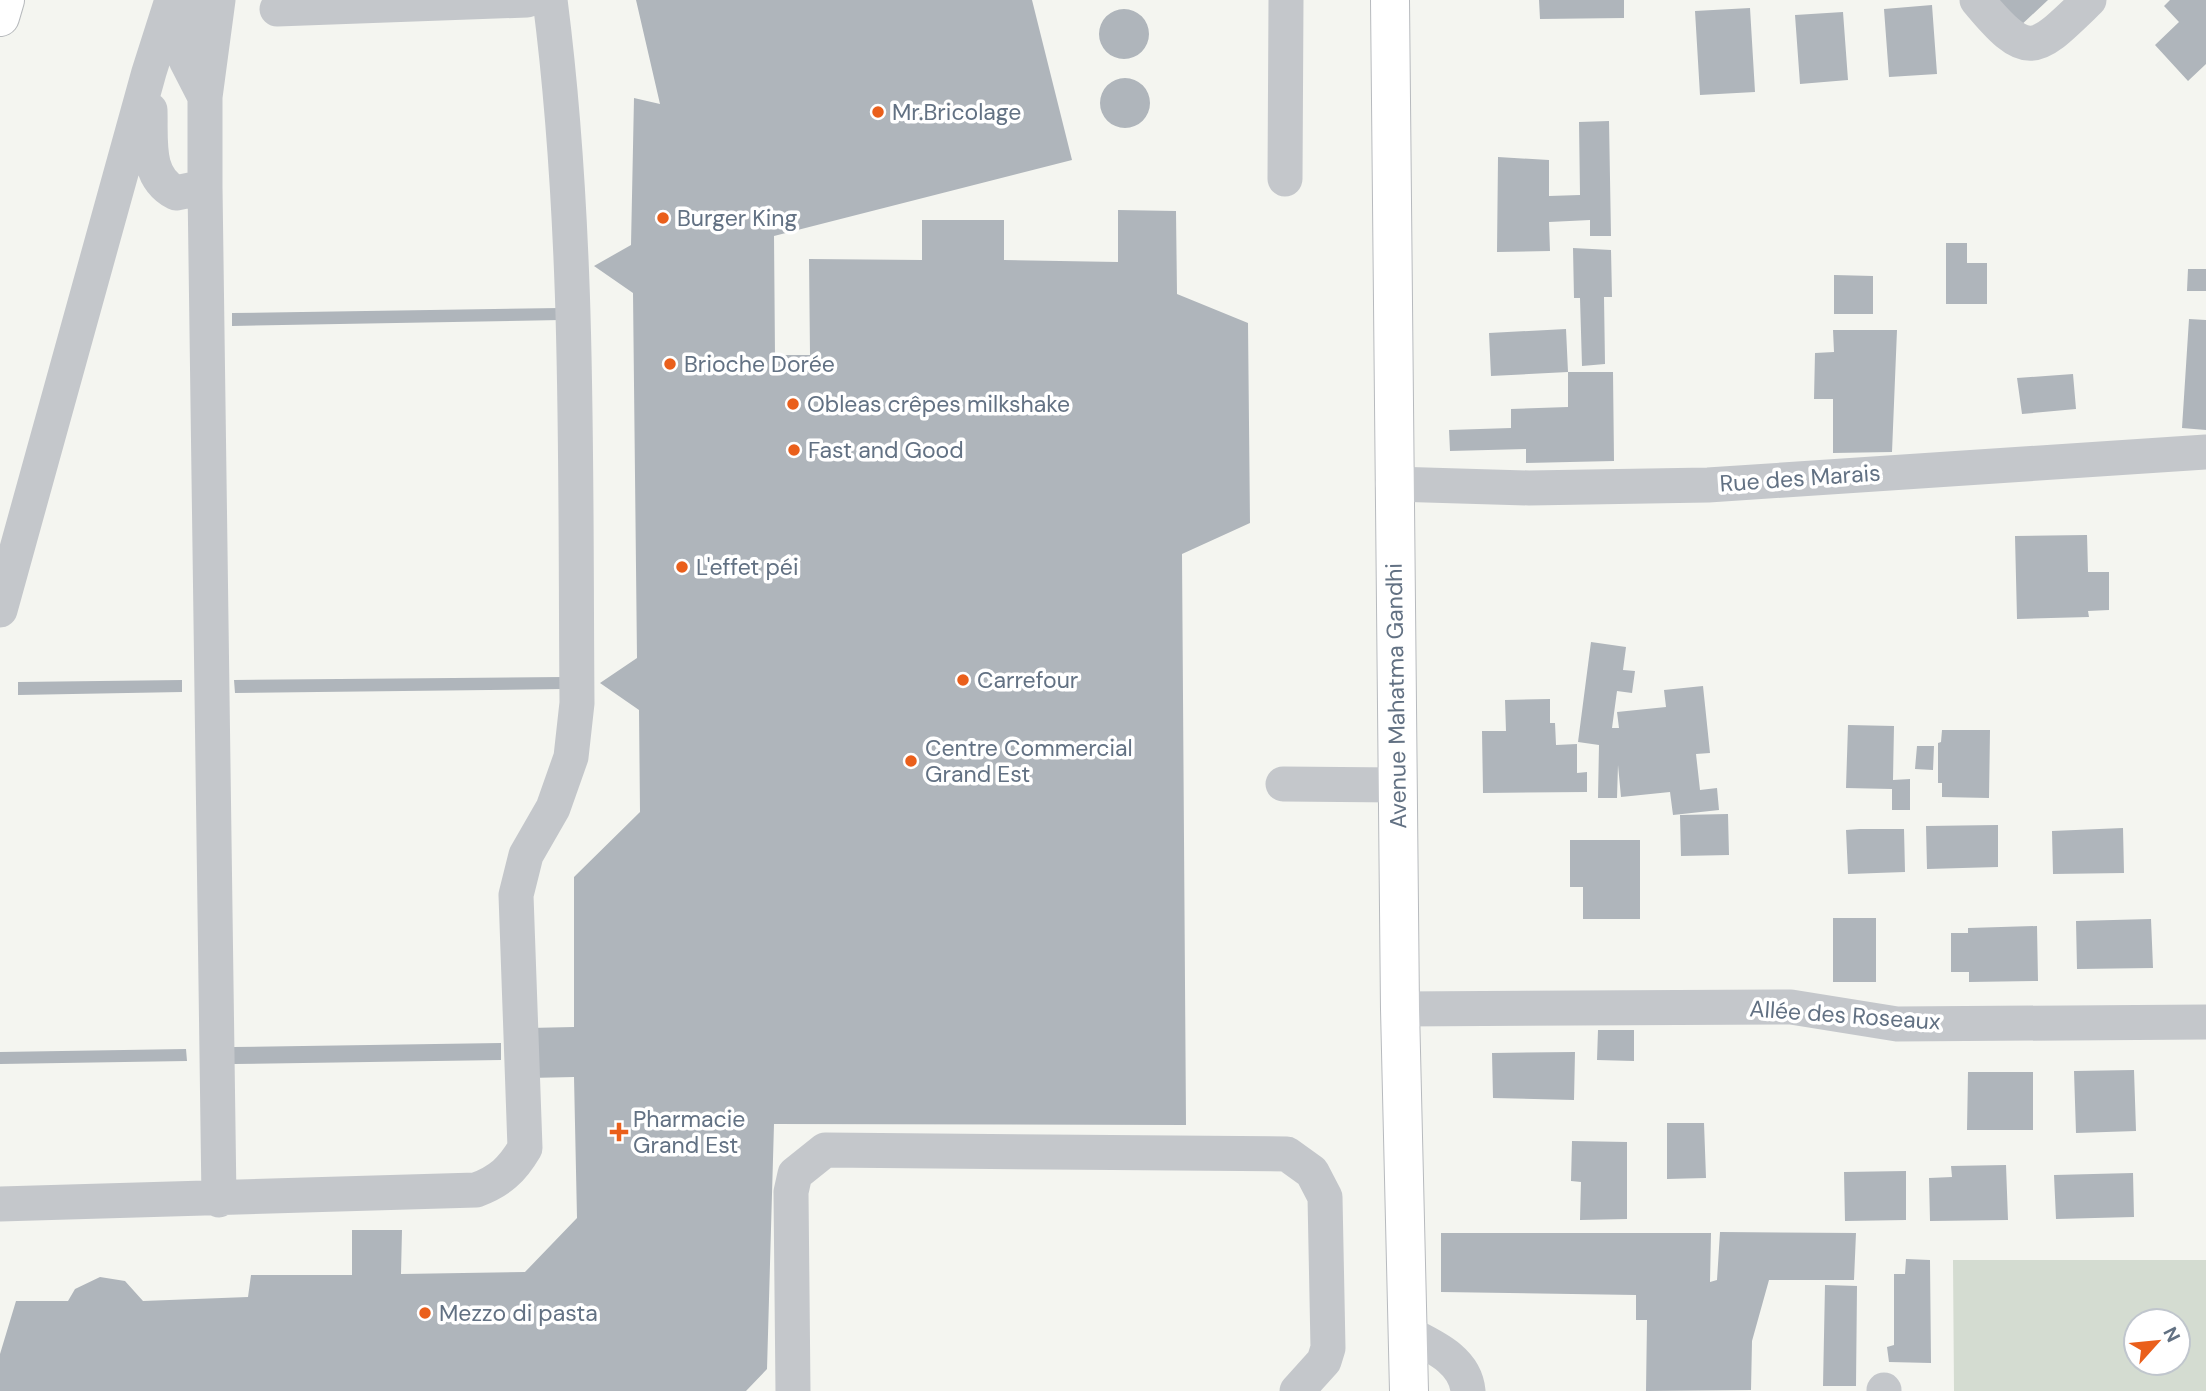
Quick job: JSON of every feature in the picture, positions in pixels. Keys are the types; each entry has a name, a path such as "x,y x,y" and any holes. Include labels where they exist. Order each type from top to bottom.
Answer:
{"main road":[{"path":"0,17 5,0"},
{"name":"Avenue Mahatma Gandhi","path":"1390,0 1400,1009 1409,1391"}],"street":[{"path":"0,610 149,72 172,0"},
{"path":"186,0 186,60 205,97"},
{"path":"218,0 205,97 205,187 219,1200"},
{"path":"277,9 527,0"},
{"path":"0,1203 219,1200 476,1190 496,1182 513,1168 525,1148 516,895 526,855 553,808 571,757 577,703 573,271 561,86 550,0"},
{"path":"1284,179 1286,0"},
{"path":"1977,0 2005,34 2027,44 2047,40 2089,0"},
{"path":"149,72 151,162 162,186 176,193 205,187"},
{"name":"Rue des Marais","path":"1393,484 1529,488 1708,485 2206,452"},
{"path":"1283,784 1398,785"},
{"name":"Allée des Roseaux","path":"1400,1009 1791,1007 1897,1024 2206,1022"},
{"path":"793,1391 790,1192 795,1174 825,1150 1287,1154 1312,1172 1325,1197 1328,1348 1325,1361 1297,1391"},
{"path":"1407,1333 1449,1355 1467,1381 1468,1391"}],"shaded area":[{"path":"1953,1260 2206,1260 2206,1391 1954,1391"}],"building":[{"name":"Centre Commercial Grand Est","path":"636,0 1032,0 1072,160 774,236 775,355 810,355 809,259 922,260 922,220 1004,220 1004,260 1118,262 1118,210 1176,211 1177,294 1248,323 1250,523 1182,554 1186,1125 774,1124 767,1369 746,1391 0,1391 0,1354 16,1301 68,1301 75,1289 100,1277 125,1281 143,1301 248,1297 251,1275 352,1275 352,1230 402,1230 401,1274 525,1272 577,1218 574,1077 528,1078 529,1028 574,1027 574,877 640,812 639,710 600,683 637,658 633,293 594,266 631,245 634,98 660,104"},
{"path":"1539,0 1624,0 1624,18 1540,19"},
{"path":"1994,0 2048,0 2019,27"},
{"path":"2170,0 2206,0 2206,64 2188,81 2155,45 2179,22 2164,6"},
{"path":"1932,5 1937,74 1889,77 1884,9"},
{"path":"1750,8 1755,92 1700,95 1695,11"},
{"path":"1124,9 1142,16 1149,34 1142,52 1124,59 1106,52 1099,34 1106,16"},
{"path":"1843,12 1848,80 1800,84 1795,15"},
{"path":"1125,78 1143,85 1150,103 1143,121 1125,128 1107,121 1100,103 1107,85"},
{"path":"1609,121 1611,236 1590,236 1590,220 1549,222 1550,251 1497,252 1498,157 1549,160 1549,196 1580,195 1579,122"},
{"path":"1946,243 1967,243 1967,263 1987,263 1987,304 1946,304"},
{"path":"1573,248 1611,250 1612,297 1604,297 1605,364 1582,366 1580,298 1574,298"},
{"path":"2188,269 2206,269 2206,291 2187,291"},
{"path":"1834,275 1873,276 1873,314 1834,314"},
{"path":"561,308 561,320 232,326 232,313"},
{"path":"2189,319 2206,320 2206,430 2182,428"},
{"path":"1566,329 1568,372 1491,376 1489,333"},
{"path":"1833,330 1897,330 1892,452 1833,453 1833,399 1814,399 1815,353 1834,352"},
{"path":"1568,372 1613,372 1614,461 1526,463 1526,449 1450,451 1449,430 1511,428 1511,409 1568,407"},
{"path":"2073,374 2076,409 2022,414 2017,378"},
{"path":"2087,535 2088,572 2109,572 2109,610 2088,611 2089,617 2017,619 2015,536"},
{"path":"1591,642 1626,647 1623,670 1635,671 1632,693 1617,691 1612,728 1619,728 1617,712 1666,707 1664,690 1703,686 1710,753 1696,754 1700,790 1717,788 1719,810 1673,815 1670,792 1621,797 1618,765 1617,798 1598,798 1599,745 1578,742"},
{"path":"564,677 564,689 235,693 234,680"},
{"path":"182,680 182,692 18,695 18,682"},
{"path":"1550,699 1550,723 1555,723 1556,745 1577,744 1577,773 1587,772 1587,792 1483,793 1482,731 1506,731 1505,700"},
{"path":"1848,725 1894,726 1893,780 1910,779 1910,810 1892,810 1892,789 1846,788"},
{"path":"1942,730 1990,730 1989,798 1942,797 1942,783 1938,783 1938,743 1941,742"},
{"path":"1917,746 1934,746 1933,770 1915,769"},
{"path":"1728,814 1729,855 1681,856 1680,815"},
{"path":"1998,825 1998,867 1927,869 1926,826"},
{"path":"2123,828 2124,873 2053,874 2052,831"},
{"path":"1904,829 1905,872 1848,874 1846,830"},
{"path":"1570,840 1640,840 1640,919 1583,919 1583,887 1570,887"},
{"path":"1833,918 1876,918 1876,982 1833,982"},
{"path":"2151,919 2153,968 2077,969 2076,921"},
{"path":"2037,926 2038,981 1969,982 1969,972 1951,972 1951,933 1968,933 1968,928"},
{"path":"1598,1030 1634,1030 1634,1061 1597,1060"},
{"path":"501,1043 501,1060 234,1064 233,1047"},
{"path":"186,1049 187,1061 0,1064 0,1052"},
{"path":"1575,1052 1574,1100 1493,1098 1492,1053"},
{"path":"2134,1070 2136,1131 2076,1133 2074,1071"},
{"path":"1968,1072 2033,1072 2033,1130 1967,1130"},
{"path":"1667,1123 1704,1123 1706,1178 1667,1179"},
{"path":"1572,1141 1627,1142 1627,1219 1580,1220 1581,1182 1571,1181"},
{"path":"2006,1165 2008,1220 1930,1221 1929,1178 1952,1177 1951,1166"},
{"path":"1906,1171 1906,1220 1845,1221 1844,1172"},
{"path":"2133,1173 2134,1217 2056,1219 2054,1175"},
{"path":"1720,1232 1856,1233 1854,1280 1769,1280 1752,1341 1751,1390 1646,1391 1647,1320 1636,1320 1636,1295 1441,1292 1441,1233 1711,1233 1710,1282 1717,1280"},
{"path":"1906,1259 1930,1260 1931,1363 1889,1362 1887,1347 1894,1345 1894,1274 1905,1274"},
{"path":"1825,1285 1857,1286 1856,1386 1823,1386"}],"place":[{"name":"Mr.Bricolage","path":"878,112"},
{"name":"Burger King","path":"663,218"},
{"name":"Brioche Dorée","path":"670,364"},
{"name":"Obleas crêpes milkshake","path":"793,404"},
{"name":"Fast and Good","path":"794,450"},
{"name":"L'effet péi","path":"682,567"},
{"name":"Carrefour","path":"963,680"},
{"name":"Centre Commercial Grand Est","path":"911,761"},
{"name":"Pharmacie Grand Est","path":"619,1132"},
{"name":"Mezzo di pasta","path":"425,1313"}]}
